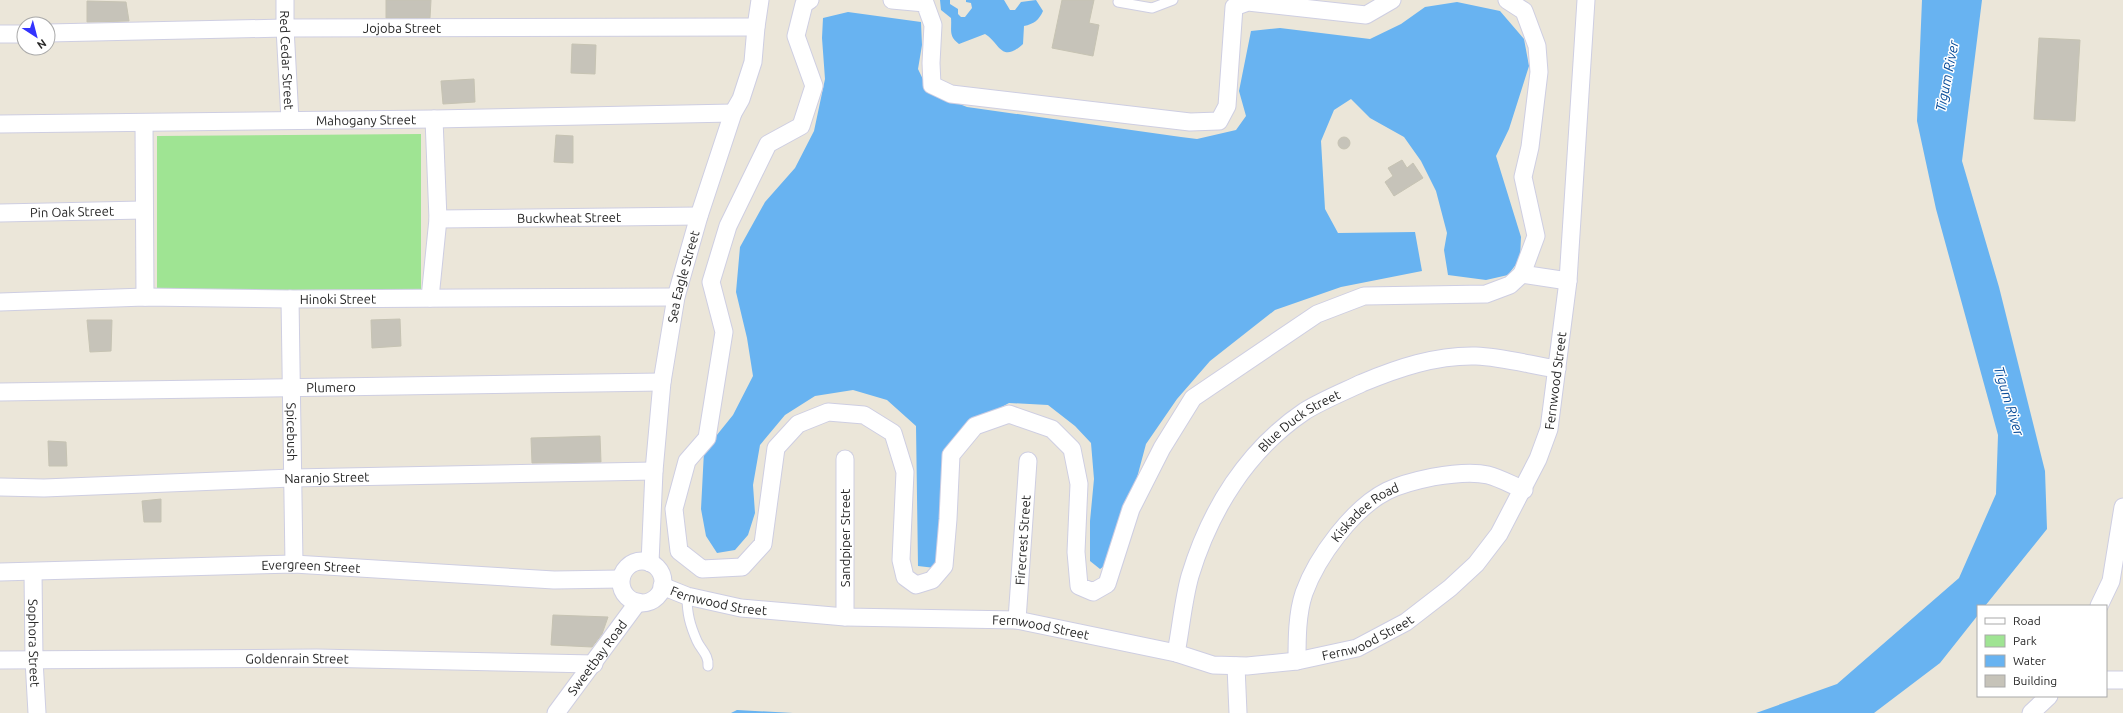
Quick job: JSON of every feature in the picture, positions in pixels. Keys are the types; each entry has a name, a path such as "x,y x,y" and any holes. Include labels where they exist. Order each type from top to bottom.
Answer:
{"street":[{"name":"Red Cedar Street","path":"285,0 290,120"},
{"name":"Sea Eagle Street","path":"650,562 654,471 662,382 676,297 699,216 733,113 741,99 753,62 760,0"},
{"path":"810,0 804,4 796,36 814,86 801,126 768,144 728,226 711,282 724,332 707,438 687,461 674,509 679,552 702,569 742,567 763,544 776,448 798,424 828,412 864,415 894,433 905,472 901,560 905,577 916,585 932,580 944,566 951,455 975,426 1009,414 1052,429 1072,449 1079,484 1076,552 1079,586 1093,592 1107,584 1131,509 1162,448 1193,398 1317,314 1364,296 1486,294 1510,285 1522,274 1536,236 1523,177 1530,147 1539,72 1537,46 1524,11 1507,0"},
{"path":"892,0 925,3 933,25 931,63 932,86 950,94 1190,122 1219,121 1227,106 1234,7 1248,2 1366,15 1392,0"},
{"name":"Fernwood Street","path":"662,586 687,596 741,608 845,617 1017,620 1176,653 1213,665 1236,666 1297,661 1357,648 1406,622 1450,588 1476,564 1499,534 1524,490 1538,459 1548,429 1568,281 1586,0"},
{"name":"Jojoba Street","path":"56,33 285,28 756,27"},
{"path":"0,34 16,34"},
{"name":"Mahogany Street","path":"0,124 434,119 733,113"},
{"path":"430,298 438,219 434,119"},
{"path":"144,123 143,210 145,297"},
{"name":"Pin Oak Street","path":"0,213 143,210"},
{"name":"Buckwheat Street","path":"438,219 699,216"},
{"path":"1522,274 1568,281"},
{"name":"Hinoki Street","path":"0,302 145,297 290,299 676,297"},
{"name":"Spicebush","path":"290,299 290,388 294,564"},
{"name":"Blue Duck Street","path":"1176,653 1190,577 1212,518 1242,470 1280,430 1306,410 1340,393 1394,370 1434,360 1476,356 1557,369"},
{"name":"Plumero","path":"0,392 662,382"},
{"name":"Sandpiper Street","path":"845,459 845,617"},
{"name":"Firecrest Street","path":"1017,620 1028,461"},
{"name":"Naranjo Street","path":"0,487 44,488 292,478 654,471"},
{"name":"Kiskadee Road","path":"1297,661 1298,618 1304,594 1317,564 1332,542 1361,511 1387,492 1419,480 1454,473 1487,475 1524,490"},
{"path":"2100,605 2117,581 2123,507"},
{"path":"635,562 650,562 659,569 663,580 662,586 656,597 651,601 638,602 625,594 621,579 628,566 635,562"},
{"name":"Evergreen Street","path":"0,572 294,564 554,580 621,579"},
{"name":"Sophora Street","path":"33,572 34,660 37,713"},
{"name":"Sweetbay Road","path":"556,713 594,664 638,602"},
{"name":"Goldenrain Street","path":"0,660 317,658 594,664"},
{"path":"1236,666 1238,713"},
{"path":"2107,680 2123,680"},
{"path":"2032,713 2048,697"}],"lane":[{"path":"1118,2 1152,8 1173,0"},
{"path":"687,596 687,616 698,642 708,658 708,666"}],"green space":[{"path":"421,134 421,289 157,291 157,136"}],"water":[{"path":"940,0 950,0 950,4 958,9 958,14 961,17 965,17 972,8 971,3 966,2 966,0 1004,0 1010,10 1015,10 1021,2 1036,0 1043,11 1036,21 1024,26 1023,44 1016,50 1005,52 985,34 959,44 953,38 951,18 941,10"},
{"name":"Tigum River","path":"1922,0 1982,0 1962,161 1999,287 2045,471 2047,529 1986,605 1977,605 1977,616 1940,663 1874,713 1756,713 1837,684 1959,578 1996,494 1998,435 1936,209 1917,121"},
{"path":"1457,2 1500,11 1524,39 1529,66 1509,129 1496,156 1521,237 1520,259 1508,275 1486,280 1448,275 1444,250 1447,233 1436,191 1421,161 1404,137 1370,118 1351,99 1334,110 1321,141 1325,209 1338,233 1415,232 1422,271 1341,287 1275,310 1210,361 1177,399 1146,444 1131,500 1110,562 1100,569 1090,561 1090,521 1094,479 1091,443 1075,426 1048,405 1009,403 968,425 940,524 935,568 918,566 916,426 887,400 853,390 815,396 785,415 760,445 753,485 755,513 748,535 735,550 717,553 706,536 701,509 704,451 733,415 753,376 747,338 736,292 740,247 765,202 795,168 814,131 825,79 822,38 823,18 848,12 921,22 922,45 918,69 929,92 967,107 1197,139 1236,130 1246,116 1239,91 1251,31 1280,28 1370,39 1401,24 1425,7"},
{"path":"737,710 793,713 731,713"}],"building":[{"path":"386,0 431,0 430,18 386,18"},
{"path":"1062,0 1094,0 1089,23 1099,25 1093,56 1052,48"},
{"path":"87,1 126,2 129,21 87,22"},
{"path":"2039,38 2080,40 2075,121 2034,119"},
{"path":"572,44 596,45 595,74 571,73"},
{"path":"474,79 475,102 443,104 441,81"},
{"path":"556,135 573,136 573,163 554,162"},
{"path":"1346,137 1349,138 1349,148 1342,149 1339,148 1338,141 1339,138"},
{"path":"1402,160 1407,168 1413,163 1423,178 1394,196 1385,182 1393,176 1388,168"},
{"path":"400,319 401,346 372,348 371,320"},
{"path":"87,320 112,320 111,351 90,352"},
{"path":"600,436 601,462 532,463 531,438"},
{"path":"48,441 66,442 67,466 49,466"},
{"path":"161,499 161,522 144,522 142,501"},
{"path":"553,615 608,617 602,634 592,647 551,645"}]}
